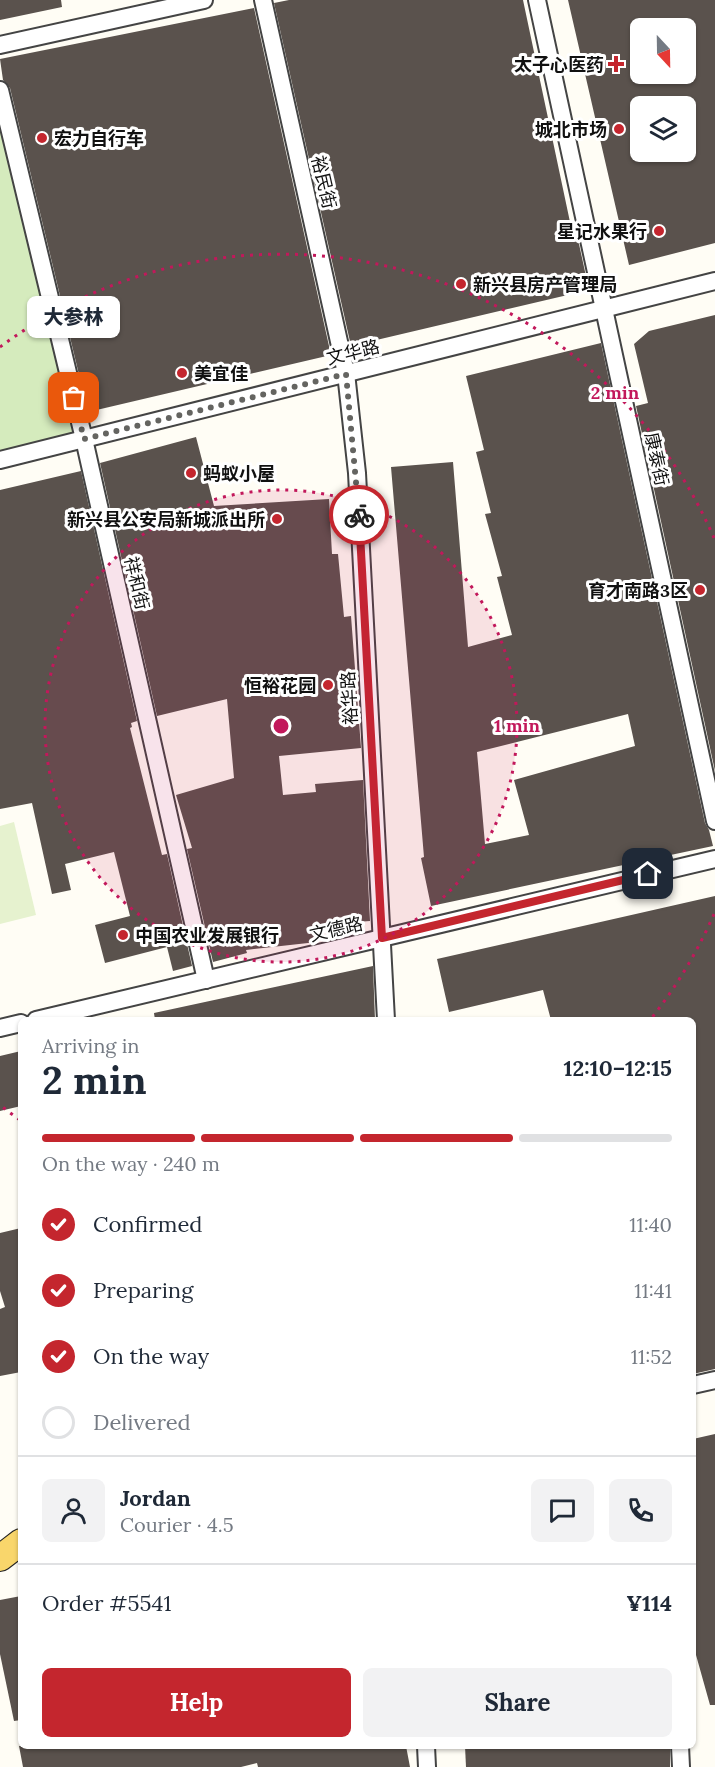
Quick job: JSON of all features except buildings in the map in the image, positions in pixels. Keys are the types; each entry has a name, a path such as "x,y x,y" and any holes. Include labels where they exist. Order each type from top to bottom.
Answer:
{"main road":[{"path":"0,1558 18,1543"}],"street":[{"path":"0,45 204,0"},
{"name":"裕民街","path":"263,0 346,374"},
{"name":"康泰街","path":"537,0 715,821"},
{"name":"祥和街","path":"0,90 84,439 206,980"},
{"name":"文华路","path":"0,460 715,281"},
{"name":"裕华路","path":"346,374 357,473 386,1017"},
{"name":"文德路","path":"49,1017 715,858"},
{"path":"0,1029 18,1024"},
{"path":"696,1384 715,1380"},
{"path":"0,1544 18,1541"},
{"path":"426,1749 427,1767"},
{"path":"680,1749 681,1767"}],"green space":[{"path":"0,91 84,439 0,460"},
{"path":"14,822 36,915 0,924 0,826"}],"way so far":[{"path":"74,398 84,439 346,374 357,473 359,515"}],"place":[{"name":"太子心医药","path":"616,64"},
{"name":"城北市场","path":"619,129"},
{"name":"宏力自行车","path":"42,138"},
{"name":"星记水果行","path":"659,231"},
{"name":"新兴县房产管理局","path":"461,284"},
{"name":"美宜佳","path":"182,373"},
{"name":"大参林","path":"74,398"},
{"name":"蚂蚁小屋","path":"191,473"},
{"name":"新兴县公安局新城派出所","path":"277,519"},
{"name":"育才南路3区","path":"700,590"},
{"name":"恒裕花园","path":"328,685"},
{"name":"中国农业发展银行","path":"123,935"}],"route":[{"path":"359,515 382,938 648,874"}]}
